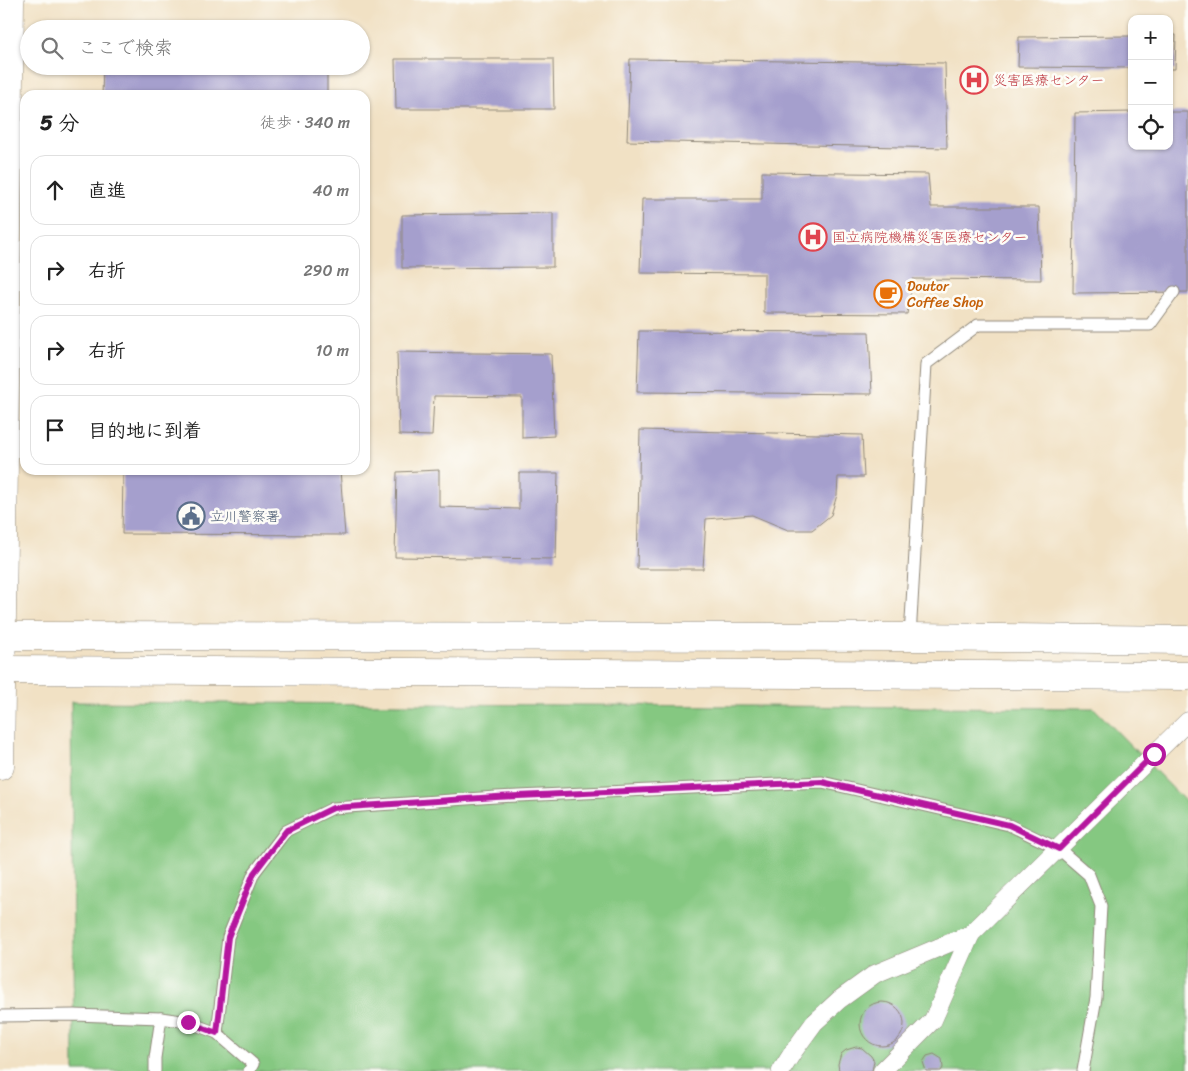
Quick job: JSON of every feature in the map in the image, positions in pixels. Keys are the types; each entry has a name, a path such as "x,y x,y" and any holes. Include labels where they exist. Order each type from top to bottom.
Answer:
{"street":[{"path":"0,766 10,0"},
{"path":"1,636 910,637 1188,640"},
{"path":"1,670 1188,676"},
{"path":"781,1071 814,1023 839,1000 875,974 971,934 1188,720"},
{"path":"882,1071 933,1020 971,934"}],"lane":[{"path":"910,637 926,364 978,325 1150,325 1174,292"},
{"path":"217,1033 228,937 254,873 286,831 333,808 496,797 822,782 1009,825 1059,849 1088,875 1101,906 1096,998 1083,1071"},
{"path":"0,1016 74,1015 162,1018 188,1022 217,1033 254,1064 249,1071"},
{"path":"154,1071 162,1018"}],"green space":[{"path":"71,702 1094,708 1188,804 1188,1071 74,1071"}],"building":[{"path":"1173,35 1176,35 1175,69 1173,69"},
{"path":"1128,36 1128,68 1018,67 1019,37"},
{"path":"395,59 553,59 554,109 396,109"},
{"path":"630,59 945,63 947,148 627,141"},
{"path":"103,75 327,75 327,90 102,90"},
{"path":"1128,112 1128,150 1173,150 1173,112 1188,112 1188,292 1073,293 1075,113"},
{"path":"762,172 928,174 931,207 1039,207 1041,280 913,279 907,314 764,313 764,274 640,273 642,199 762,199"},
{"path":"553,213 553,267 402,268 402,215"},
{"path":"639,331 869,332 872,394 637,392"},
{"path":"397,352 551,354 554,436 522,438 522,397 434,396 432,436 399,435"},
{"path":"640,430 862,435 864,477 838,477 837,495 831,515 812,530 788,530 752,515 706,519 703,569 637,569"},
{"path":"439,470 439,507 519,509 519,473 558,473 556,559 395,557 397,472"},
{"path":"123,475 340,475 345,535 122,534"},
{"path":"886,1002 898,1008 903,1015 903,1033 898,1040 891,1045 878,1046 870,1043 863,1036 860,1020 863,1012 870,1005"},
{"path":"856,1047 862,1048 871,1056 874,1061 872,1071 839,1071 838,1064 841,1054 846,1050"},
{"path":"934,1054 942,1059 943,1068 941,1071 926,1071 923,1062 927,1056"}],"place":[{"name":"災害医療センター","path":"974,80"},
{"name":"国立病院機構災害医療センター","path":"813,237"},
{"name":"Doutor Coffee Shop","path":"888,294"},
{"name":"立川警察署","path":"191,516"}],"route":[{"path":"188,1022 217,1033 228,937 254,873 286,831 333,808 496,797 822,782 1009,825 1059,849 1154,754"}]}
